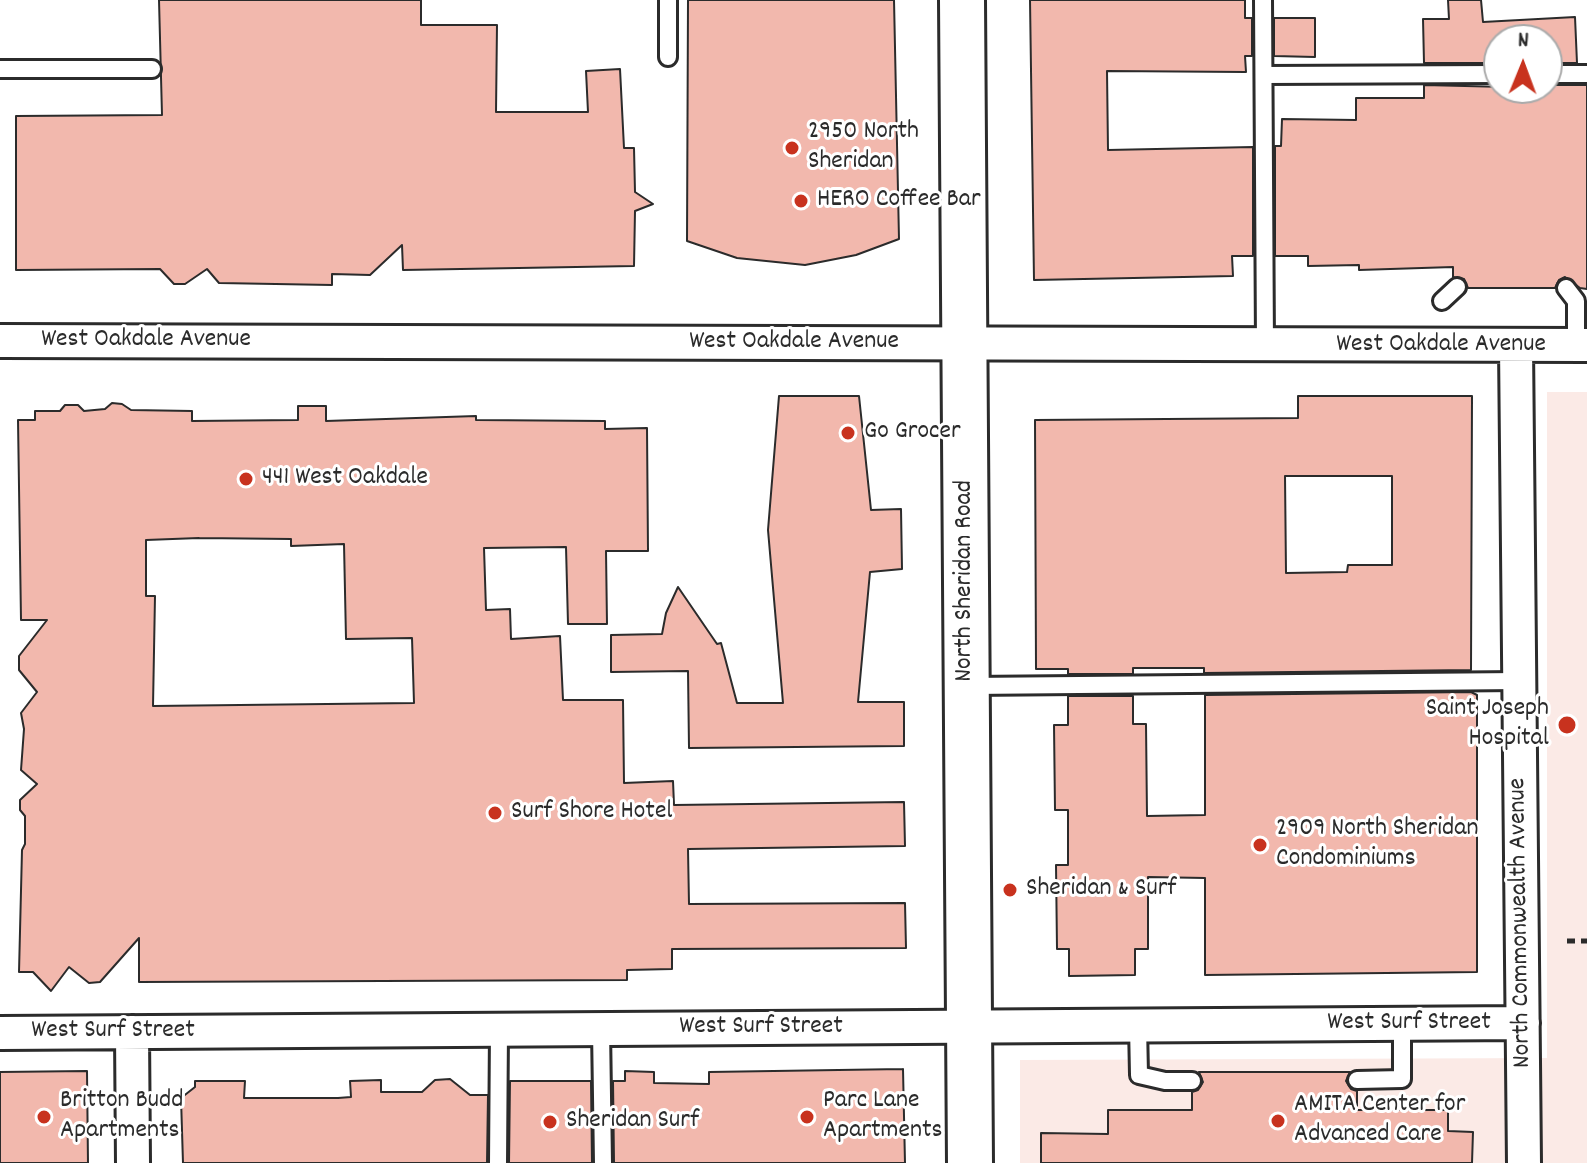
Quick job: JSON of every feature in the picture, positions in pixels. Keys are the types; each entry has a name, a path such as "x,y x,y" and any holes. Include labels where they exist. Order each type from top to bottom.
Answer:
{"main road":[{"name":"North Sheridan Road","path":"962,0 970,1163"}],"street":[{"name":"West Oakdale Avenue","path":"0,341 1581,346"},
{"name":"North Commonwealth Avenue","path":"1516,346 1524,1163"},
{"name":"West Surf Street","path":"0,1033 1523,1023"},
{"path":"132,1032 133,1163"}],"lane":[{"path":"668,0 668,57"},
{"path":"1263,0 1265,345"},
{"path":"0,69 152,69"},
{"path":"1264,75 1483,74"},
{"path":"1563,74 1587,74"},
{"path":"1442,301 1457,287"},
{"path":"1566,288 1576,301 1581,346"},
{"path":"967,686 1519,681"},
{"path":"1357,1080 1402,1079 1402,1024"},
{"path":"1138,1025 1139,1075 1165,1081 1192,1081"},
{"path":"601,1029 603,1163"},
{"path":"498,1163 499,1030"}],"path":[{"path":"1567,941 1587,941"}],"shaded area":[{"name":"Saint Joseph Hospital","path":"1547,392 1587,392 1587,1163 1020,1163 1020,1060 1547,1058"}],"building":[{"path":"159,0 421,0 421,25 497,25 496,112 588,112 586,71 620,69 624,148 634,148 635,192 653,204 635,211 634,266 403,270 402,245 370,275 332,274 332,285 219,283 207,269 185,284 174,284 160,269 16,270 16,116 162,115"},
{"name":"2950 North Sheridan","path":"688,0 894,0 899,239 856,255 805,265 737,258 687,241"},
{"path":"1030,0 1245,0 1245,18 1252,18 1252,56 1245,56 1246,72 1107,71 1108,150 1253,147 1253,256 1232,256 1233,276 1034,280"},
{"path":"1448,0 1481,0 1483,22 1575,17 1577,63 1563,63 1563,24 1483,24 1483,63 1424,63 1423,19 1449,19"},
{"path":"1274,18 1315,18 1315,57 1274,56"},
{"path":"1424,85 1483,86 1483,104 1563,104 1563,85 1587,85 1587,289 1580,288 1565,277 1559,280 1555,288 1468,288 1464,279 1453,277 1453,267 1359,270 1359,265 1308,266 1308,256 1275,256 1275,146 1281,146 1282,119 1356,120 1356,98 1424,98"},
{"path":"779,396 859,396 871,510 901,509 902,569 870,572 858,702 904,702 904,746 689,748 688,671 611,672 611,635 662,634 666,613 678,587 717,644 721,643 737,703 783,703 768,530"},
{"path":"1298,396 1472,396 1471,670 1204,673 1204,668 1133,668 1133,674 1068,674 1068,669 1036,669 1035,420 1298,418","holes":["1285,476 1392,476 1392,565 1348,565 1347,572 1286,573"]},
{"path":"112,403 122,404 131,410 192,411 192,421 298,420 298,406 326,406 326,421 476,416 476,420 605,421 605,429 647,428 648,551 606,551 607,624 568,624 566,547 484,548 486,610 510,609 511,639 560,636 563,700 623,700 624,783 673,781 674,805 904,802 905,846 688,849 689,904 905,903 906,948 672,949 672,969 627,970 627,980 139,982 139,938 100,982 89,983 69,967 51,991 33,972 19,972 22,850 25,844 25,816 20,810 20,800 37,784 21,770 24,729 21,713 37,692 19,670 19,656 47,620 21,620 18,420 35,420 35,411 60,411 65,405 78,405 84,411 105,409","holes":["291,539 291,546 344,544 346,639 412,638 414,703 153,706 155,596 146,596 146,540"]},
{"path":"1471,692 1477,695 1477,972 1205,975 1205,878 1148,877 1148,949 1135,949 1135,975 1069,976 1069,949 1057,949 1056,865 1068,865 1068,810 1055,810 1054,725 1068,725 1068,696 1133,696 1133,724 1146,724 1147,816 1205,815 1205,695"},
{"name":"Parc Lane Apartments","path":"903,1069 905,1163 614,1163 613,1081 625,1081 625,1071 654,1072 654,1083 709,1084 709,1072"},
{"name":"Britton Budd Apartments","path":"87,1071 88,1163 0,1163 0,1072"},
{"name":"AMITA Center for Advanced Care","path":"1199,1072 1350,1072 1346,1081 1351,1089 1357,1091 1357,1110 1448,1110 1448,1131 1473,1132 1472,1163 1041,1163 1041,1133 1108,1134 1108,1110 1192,1110 1192,1092 1198,1090 1203,1082"},
{"path":"450,1079 470,1095 488,1095 487,1163 183,1163 181,1098 195,1087 195,1081 245,1081 244,1098 338,1098 351,1097 350,1081 381,1080 381,1092 422,1092 435,1080"},
{"name":"Sheridan Surf","path":"510,1081 591,1081 592,1163 509,1163"}],"place":[{"name":"2950 North Sheridan","path":"792,148"},
{"name":"HERO Coffee Bar","path":"801,201"},
{"name":"Go Grocer","path":"848,433"},
{"name":"441 West Oakdale","path":"246,479"},
{"name":"Saint Joseph Hospital","path":"1567,725"},
{"name":"Surf Shore Hotel","path":"495,813"},
{"name":"2909 North Sheridan Condominiums","path":"1260,845"},
{"name":"Sheridan & Surf","path":"1010,890"},
{"name":"Britton Budd Apartments","path":"44,1117"},
{"name":"Parc Lane Apartments","path":"807,1117"},
{"name":"AMITA Center for Advanced Care","path":"1278,1121"},
{"name":"Sheridan Surf","path":"550,1122"}]}
